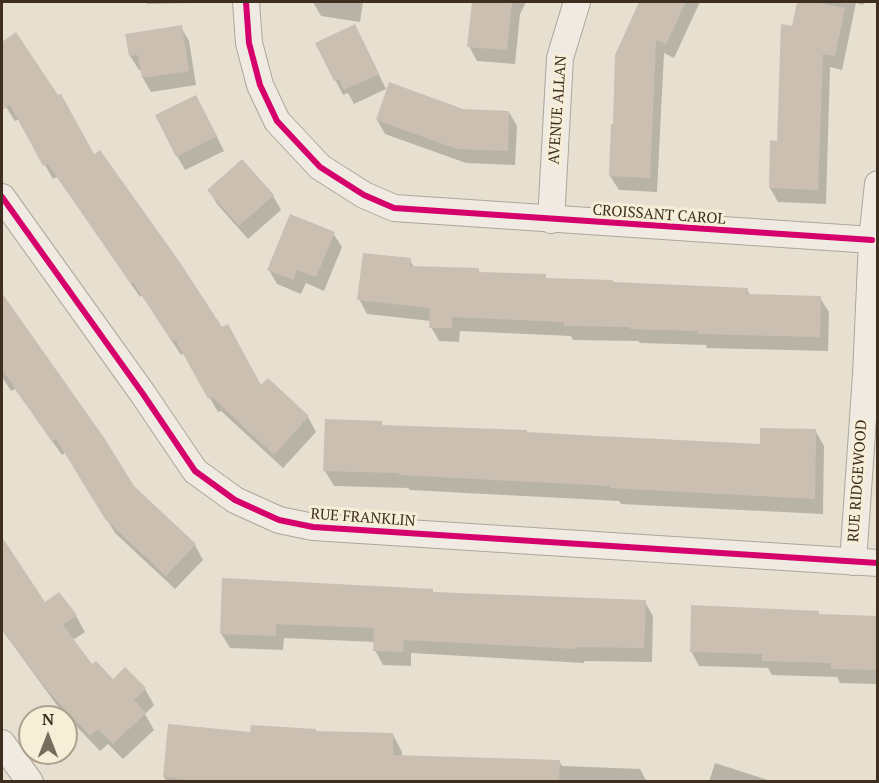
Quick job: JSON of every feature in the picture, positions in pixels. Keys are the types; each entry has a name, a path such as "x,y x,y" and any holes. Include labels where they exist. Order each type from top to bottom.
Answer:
{"street":[{"name":"CROISSANT CAROL","path":"246,2 249,43 260,85 277,122 320,167 364,195 394,208 872,240"},
{"name":"AVENUE ALLAN","path":"551,220 560,58 577,2"},
{"name":"RUE RIDGEWOOD","path":"865,563 866,375 872,240 878,184"},
{"name":"RUE FRANKLIN","path":"2,197 143,394 195,471 235,500 279,520 313,527 865,563"},
{"path":"2,743 30,782"}],"building":[{"path":"472,2 512,2 507,50 467,47"},
{"path":"639,2 686,2 666,44 656,40 650,178 609,176 615,55"},
{"path":"797,2 814,2 845,8 835,56 823,54 818,190 769,188 770,140 777,141 781,24 792,26"},
{"path":"355,24 379,74 344,90 339,79 334,81 315,43"},
{"path":"182,25 189,71 142,78 138,55 129,56 125,34"},
{"path":"16,32 58,95 61,94 94,154 100,150 179,261 222,327 228,324 261,385 268,378 309,416 274,455 212,397 208,399 175,339 172,342 133,282 131,284 48,164 43,166 10,105 2,110 2,42"},
{"path":"389,82 463,109 509,111 508,151 457,149 376,120"},
{"path":"196,95 217,136 176,157 155,115"},
{"path":"242,159 274,195 239,226 207,190"},
{"path":"290,214 335,232 316,277 297,270 293,280 267,270"},
{"path":"363,253 411,258 410,266 479,268 479,272 546,274 546,278 748,288 747,294 821,296 820,337 698,334 698,331 564,326 564,322 452,317 452,328 429,328 430,308 357,300"},
{"path":"2,293 105,439 134,486 196,544 166,576 105,519 56,439 52,442 2,369"},
{"path":"325,419 382,421 382,425 527,430 527,432 760,444 760,428 816,429 815,499 399,475 399,473 323,471"},
{"path":"2,537 45,602 59,592 77,615 63,625 92,664 96,661 113,679 125,667 146,688 134,700 146,713 113,744 98,729 90,736 78,723 78,705 61,705 2,629"},
{"path":"222,578 433,589 433,592 646,600 644,648 577,647 577,649 404,640 403,652 373,651 374,628 276,624 276,636 220,634"},
{"path":"691,605 878,616 878,670 831,669 831,663 762,661 762,654 690,652"},
{"path":"168,724 250,732 251,725 316,729 316,731 393,733 393,755 560,760 559,782 209,782 163,777"}],"cycle path":[{"path":"246,2 249,43 260,85 277,121 320,167 364,195 394,208 872,240"},
{"path":"2,197 143,394 195,471 235,500 279,520 313,527 878,563"}]}
